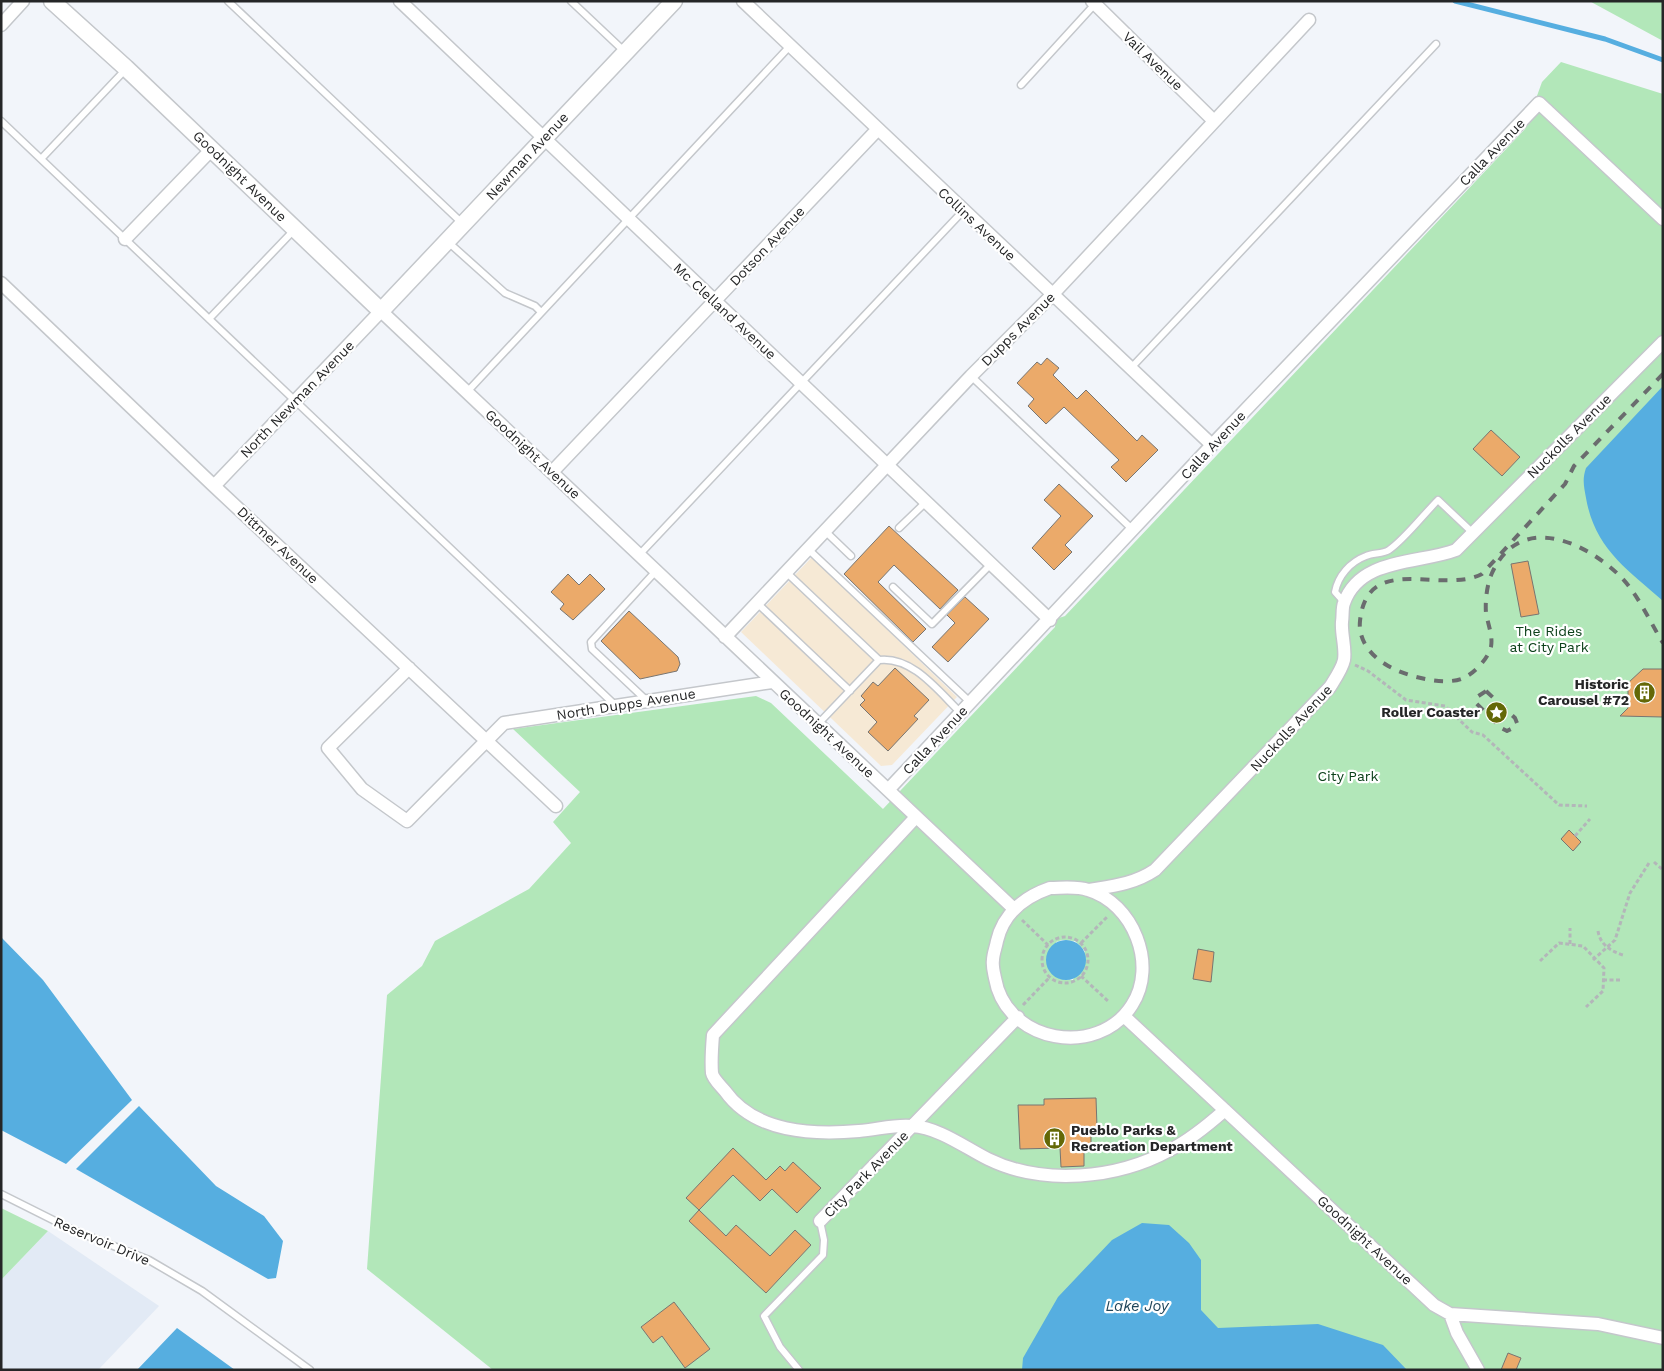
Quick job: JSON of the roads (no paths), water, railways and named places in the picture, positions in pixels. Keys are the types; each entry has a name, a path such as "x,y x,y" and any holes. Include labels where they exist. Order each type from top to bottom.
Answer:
{"street":[{"path":"1,25 23,1"},
{"name":"Goodnight Avenue","path":"52,1 212,149 1016,913"},
{"name":"Mc Clelland Avenue","path":"400,1 1050,620"},
{"name":"Newman Avenue","path":"381,311 674,1"},
{"name":"Collins Avenue","path":"743,1 1212,446"},
{"name":"Vail Avenue","path":"1093,3 1214,121"},
{"name":"Dupps Avenue","path":"725,637 971,376 1053,294 1310,20"},
{"name":"Calla Avenue","path":"888,790 1539,103 1663,219"},
{"name":"Dotson Avenue","path":"552,472 878,129"},
{"path":"125,239 212,149"},
{"name":"Dittmer Avenue","path":"1,282 214,486 556,806"},
{"name":"North Newman Avenue","path":"214,486 381,311"},
{"name":"Nuckolls Avenue","path":"1125,1017 1093,1036 1079,1038 1052,1037 1023,1023 1020,1012 1003,1001 997,988 992,961 1000,928 1036,893 1050,888 1088,890 1124,885 1141,880 1155,870 1330,688 1344,660 1341,632 1344,603 1355,586 1368,574 1390,565 1440,556 1456,550 1663,342"},
{"name":"North Dupps Avenue","path":"409,668 328,748 362,789 407,822 485,740 504,723 772,682"},
{"path":"916,817 712,1035 712,1074 730,1099 754,1118 778,1127 814,1133 912,1126 952,1138 989,1160 1024,1171 1075,1176 1125,1169 1170,1151 1195,1135 1225,1110"},
{"path":"1088,890 1123,912 1132,926 1142,955 1142,975 1135,1000 1125,1017"},
{"name":"City Park Avenue","path":"820,1221 1020,1012"},
{"name":"Goodnight Avenue","path":"1125,1017 1434,1304 1450,1314"},
{"path":"1478,1370 1457,1333 1450,1314 1598,1324 1663,1338"}],"lane":[{"path":"228,1 462,224"},
{"path":"572,1 626,53"},
{"path":"1021,85 1093,3"},
{"path":"1131,368 1436,44"},
{"path":"467,392 790,46"},
{"path":"41,159 126,68"},
{"path":"1,122 616,706"},
{"path":"639,555 963,210"},
{"path":"210,319 295,229"},
{"path":"447,241 504,292 535,306 541,312"},
{"path":"971,376 1134,530"},
{"path":"1344,603 1335,592 1337,582 1344,572 1355,562 1366,556 1388,551 1438,500 1473,533"},
{"path":"899,528 926,502"},
{"path":"825,531 851,556"},
{"path":"808,549 970,703"},
{"path":"893,586 932,624 991,564"},
{"path":"647,701 592,649 591,642 656,571"},
{"path":"786,572 879,660"},
{"path":"758,603 850,691"},
{"path":"818,724 879,660 890,659 918,672 961,713"},
{"path":"918,672 927,662"},
{"name":"Reservoir Drive","path":"1,1194 73,1230 149,1260 202,1290 310,1370"},
{"name":"City Park Avenue","path":"799,1370 780,1347 764,1316 823,1255 824,1240 820,1221"}],"water":[{"path":"1663,386 1663,601 1625,568 1605,545 1590,516 1584,479 1586,468"},
{"path":"1,937 43,980 132,1100 66,1164 1,1130"},
{"path":"1070,940 1077,943 1083,949 1086,960 1085,968 1077,977 1070,980 1062,980 1055,977 1047,968 1046,956 1049,949 1058,941"},
{"path":"139,1106 216,1186 264,1216 283,1241 276,1278 268,1279 76,1169"},
{"name":"Lake Joy","path":"1142,1223 1169,1225 1189,1243 1201,1260 1201,1310 1218,1328 1318,1324 1383,1345 1407,1370 1022,1370 1023,1358 1058,1297 1112,1240"},
{"path":"177,1328 235,1370 137,1370"}],"waterway":[{"path":"1455,1 1605,39 1663,60"}],"railway":[{"path":"1663,374 1574,466 1565,484 1482,574 1465,579 1408,579 1391,581 1376,587 1366,600 1360,621 1361,634 1366,646 1374,656 1392,668 1432,680 1453,681 1466,677 1483,661 1491,647 1486,603 1492,573 1504,554 1519,543 1535,538 1553,539 1589,552 1620,576 1638,600 1663,643"},
{"path":"1486,691 1515,718 1517,723 1513,728 1507,731 1501,728 1476,703 1477,697 1486,691"}],"place":[{"name":"Historic Carousel #72","path":"1645,692"},
{"name":"Roller Coaster","path":"1496,712"},
{"name":"Pueblo Parks & Recreation Department","path":"1055,1138"}],"park label":[{"name":"The Rides at City Park","path":"1549,640"},
{"name":"City Park","path":"1348,776"}]}
